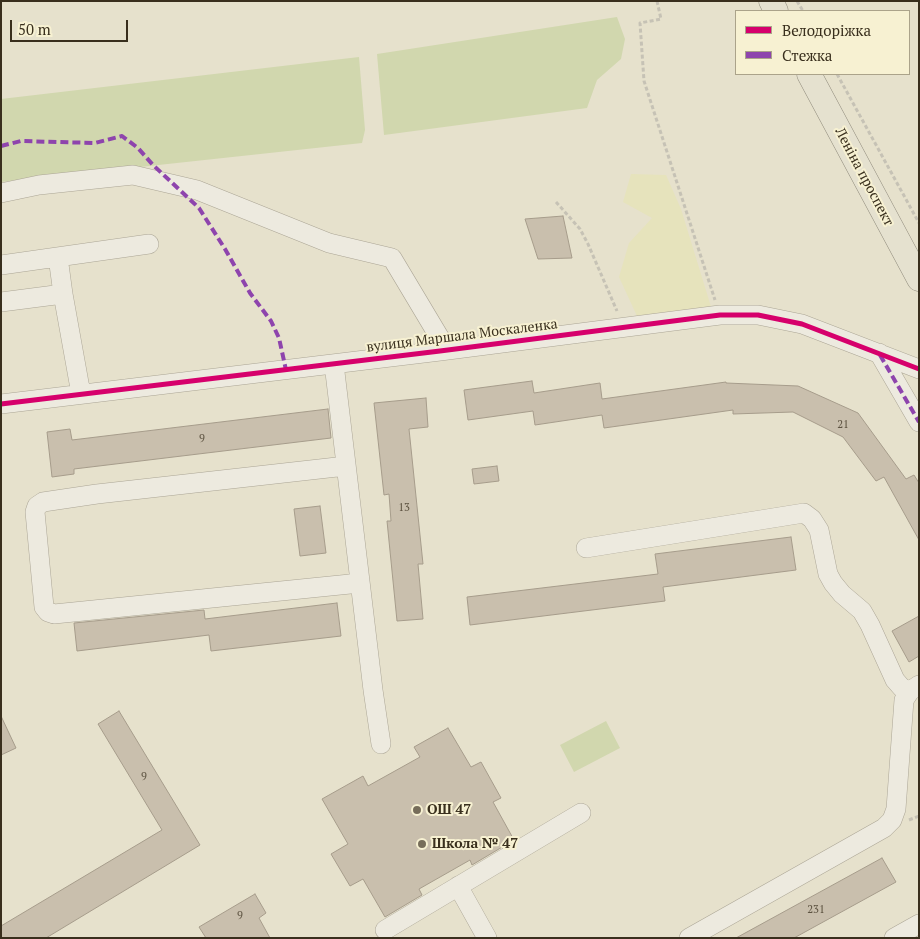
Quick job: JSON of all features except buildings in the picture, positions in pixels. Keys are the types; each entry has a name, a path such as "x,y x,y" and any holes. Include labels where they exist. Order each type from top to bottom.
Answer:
{"main road":[{"name":"Леніна проспект","path":"811,75 919,280"}],"street":[{"path":"1,193 40,185 133,176 197,190 329,243 392,258 448,350"},
{"path":"1,265 149,244"},
{"path":"58,257 80,394"},
{"path":"1,302 63,294"},
{"name":"вулиця Маршала Москаленка","path":"1,404 720,315 758,315 802,324 919,369"},
{"path":"879,353 919,422"},
{"path":"334,364 381,744"},
{"path":"346,466 97,494 43,502 37,506 35,512 44,607 48,612 54,614 360,583"},
{"path":"586,548 804,514 812,520 818,530 828,574 832,583 862,612 870,625 895,680 902,688 915,688"},
{"path":"689,938 884,828 892,820 896,809 904,700 915,688"},
{"path":"385,930 581,813"},
{"path":"458,886 487,938"},
{"path":"894,938 919,924"}],"path":[{"path":"657,1 661,19 640,23 644,81 720,315"},
{"path":"838,75 919,223"},
{"path":"556,202 580,229 624,327"}],"shaded area":[{"path":"631,174 666,175 681,209 712,310 637,316 619,277 629,243 652,218 623,202"}],"green space":[{"path":"617,17 625,39 621,59 597,80 587,108 384,135 377,54"},
{"path":"359,57 365,130 362,143 1,182 1,99"},
{"path":"606,721 620,748 574,772 560,745"}],"marked path":[{"path":"1,146 21,141 95,143 122,136 138,148 153,165 199,208 250,293 271,321 279,338 286,370"},
{"path":"880,355 919,422"}],"cycle path":[{"path":"1,404 720,315 758,315 802,324 919,369"}],"place":[{"name":"ОШ 47","path":"417,810"},
{"name":"Школа № 47","path":"422,844"}]}
